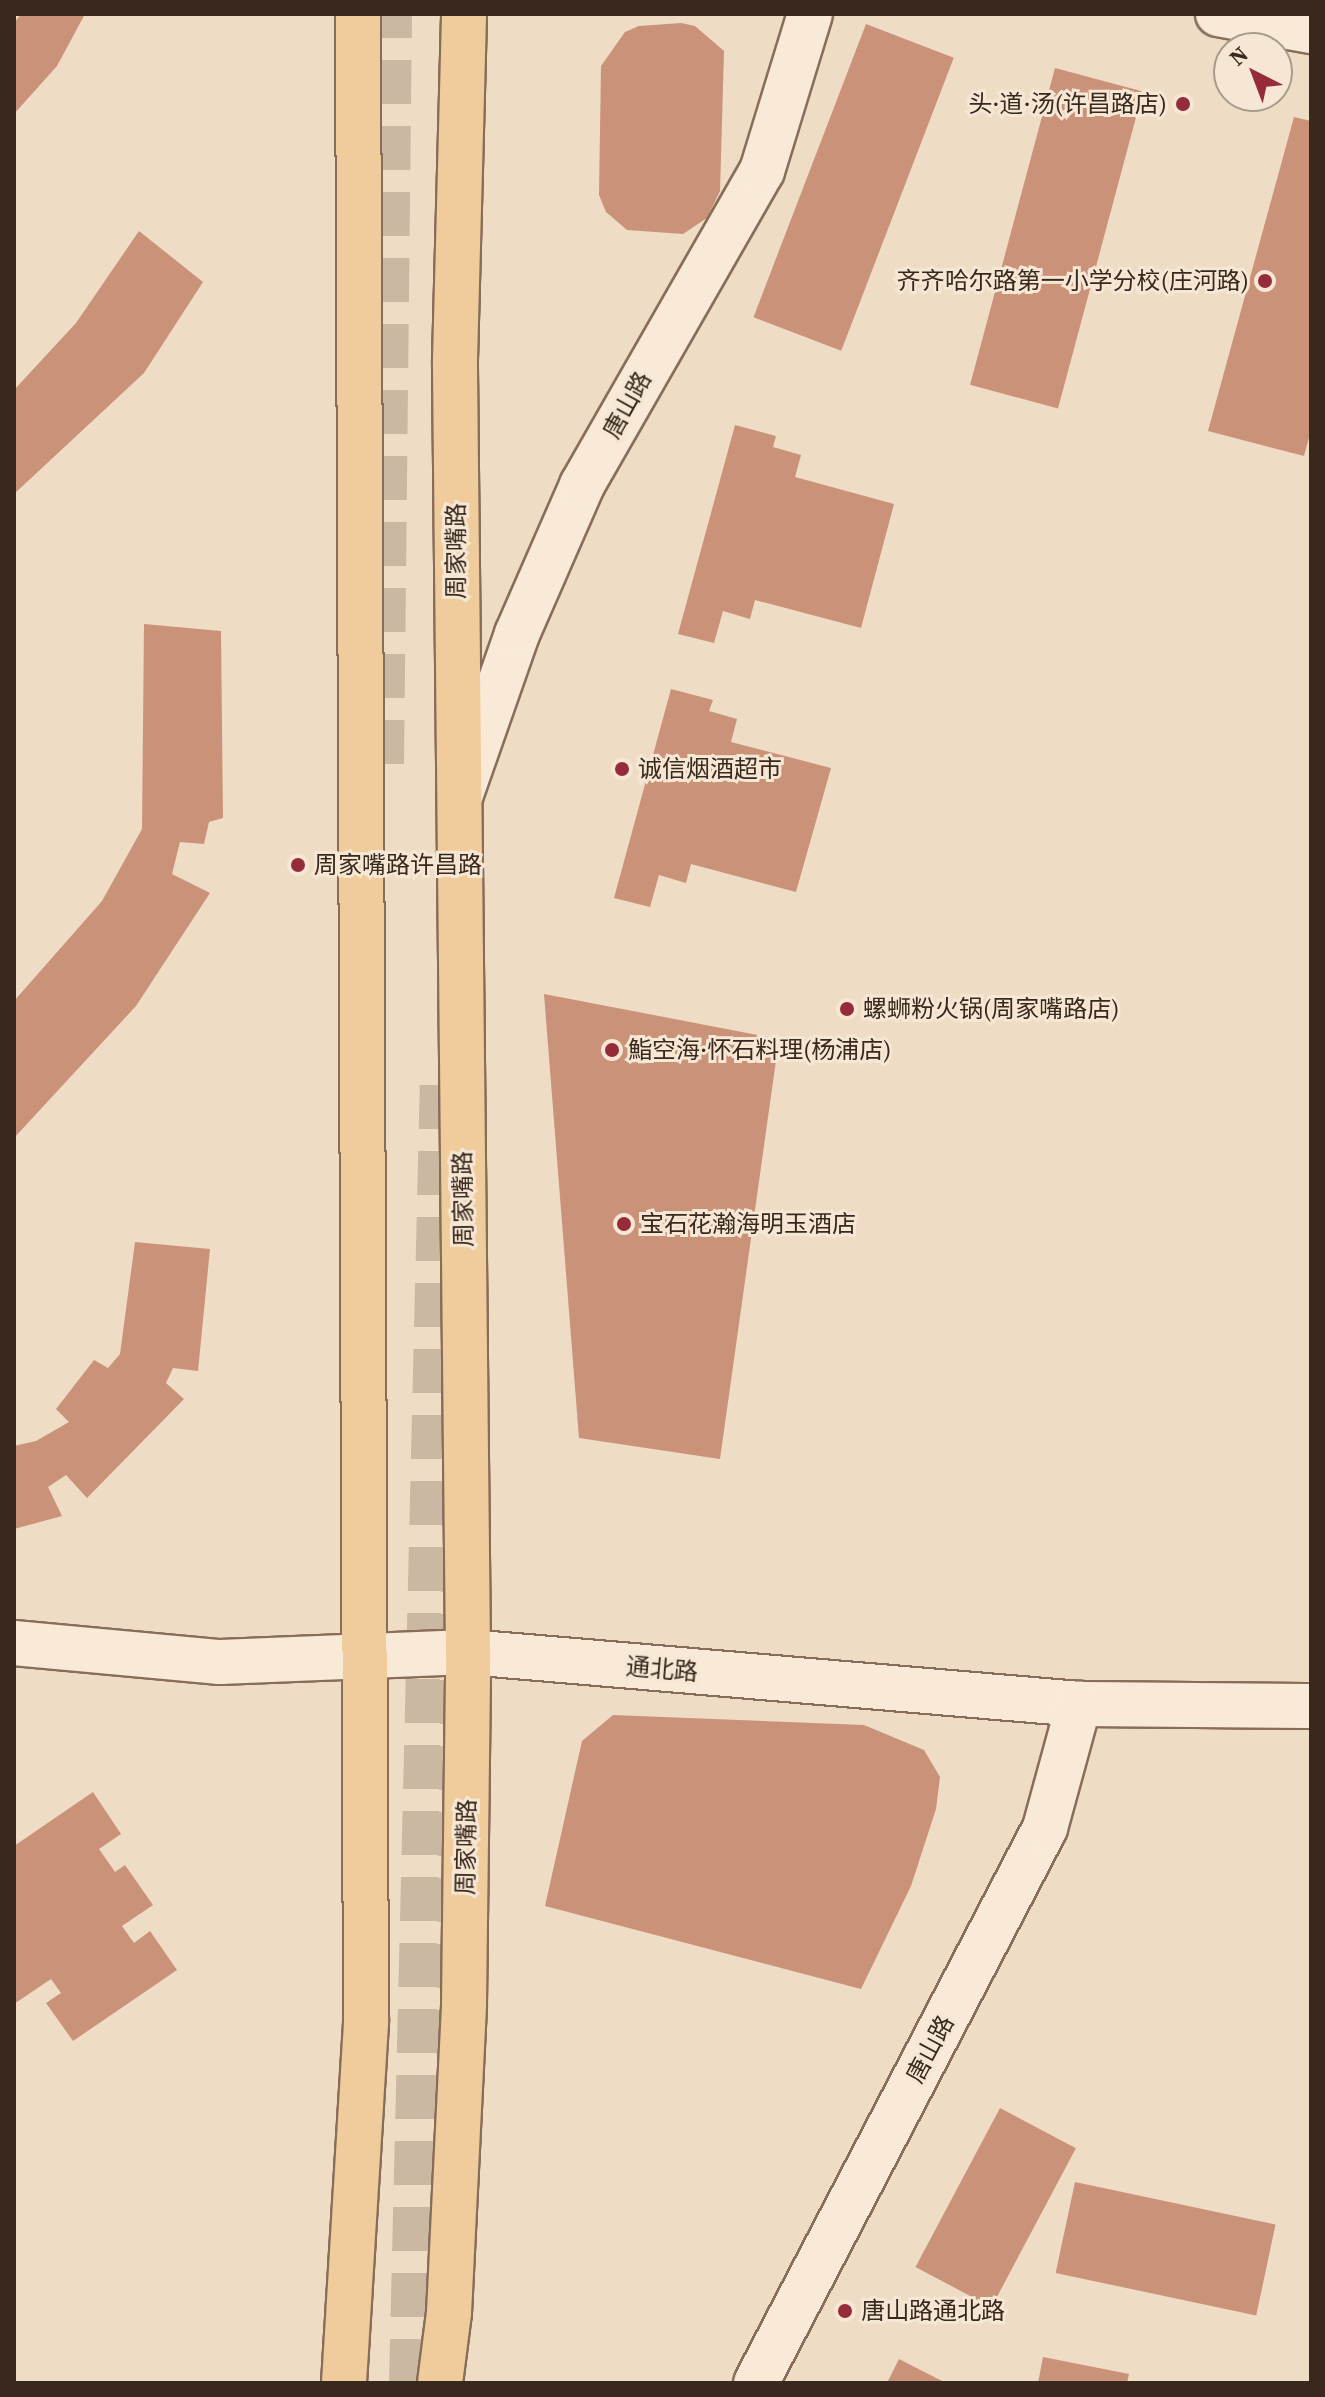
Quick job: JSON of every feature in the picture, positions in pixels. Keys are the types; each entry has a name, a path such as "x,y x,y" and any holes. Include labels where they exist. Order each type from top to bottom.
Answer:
{"main road":[{"path":"344,2383 366,2022 368,1655 358,14"},
{"name":"周家嘴路","path":"440,2383 464,2004 468,1652 455,360 464,14"}],"street":[{"name":"唐山路","path":"458,804 517,634 582,485 762,171 810,14"},
{"path":"1218,14 1311,31"},
{"name":"通北路","path":"14,1643 220,1662 468,1652 1079,1704 1311,1706"},
{"name":"唐山路","path":"756,2383 1045,1828 1079,1704"}],"building":[{"path":"21,14 85,14 57,66 14,114 14,23"},
{"path":"681,23 695,26 724,51 720,191 707,218 683,234 627,230 606,212 599,195 601,66 625,32 639,26"},
{"path":"866,24 954,58 841,351 753,317"},
{"path":"1055,68 1143,92 1058,408 970,385"},
{"path":"1294,117 1311,121 1311,430 1304,456 1208,431"},
{"path":"139,231 203,282 144,373 14,494 14,390 76,323"},
{"path":"735,425 776,436 773,447 801,455 795,477 894,504 861,628 755,600 750,619 723,611 714,643 678,634"},
{"path":"144,624 221,631 223,818 209,822 204,844 180,842 172,874 210,893 136,1006 14,1138 14,1001 102,901 142,829"},
{"path":"671,689 713,700 709,711 737,719 731,742 831,768 796,892 691,864 686,883 659,875 650,907 614,898"},
{"path":"544,994 779,1039 720,1459 579,1438"},
{"path":"135,1242 210,1249 198,1371 173,1368 166,1383 184,1399 87,1498 66,1475 48,1487 62,1516 14,1529 14,1446 36,1441 69,1422 56,1409 94,1360 108,1368 120,1354"},
{"path":"613,1715 864,1725 924,1750 940,1777 936,1809 911,1886 861,1989 545,1906 582,1741"},
{"path":"93,1792 121,1834 99,1849 115,1872 125,1865 153,1905 122,1926 134,1943 150,1931 177,1970 73,2041 46,2003 61,1993 51,1979 14,2004 14,1846"},
{"path":"1000,2108 1076,2148 991,2307 915,2267"},
{"path":"1075,2182 1276,2225 1256,2316 1056,2273"},
{"path":"1043,2357 1129,2374 1127,2383 1038,2383"},
{"path":"899,2359 946,2383 887,2383"}],"tunnel":[{"path":"382,764 390,14"},
{"path":"411,2383 442,1082"}],"place":[{"name":"头·道·汤(许昌路店)","path":"1183,104"},
{"name":"齐齐哈尔路第一小学分校(庄河路)","path":"1265,281"},
{"name":"诚信烟酒超市","path":"622,769"},
{"name":"周家嘴路许昌路","path":"298,865"},
{"name":"螺蛳粉火锅(周家嘴路店)","path":"847,1009"},
{"name":"鮨空海·怀石料理(杨浦店)","path":"612,1050"},
{"name":"宝石花瀚海明玉酒店","path":"624,1224"},
{"name":"唐山路通北路","path":"845,2311"}]}
